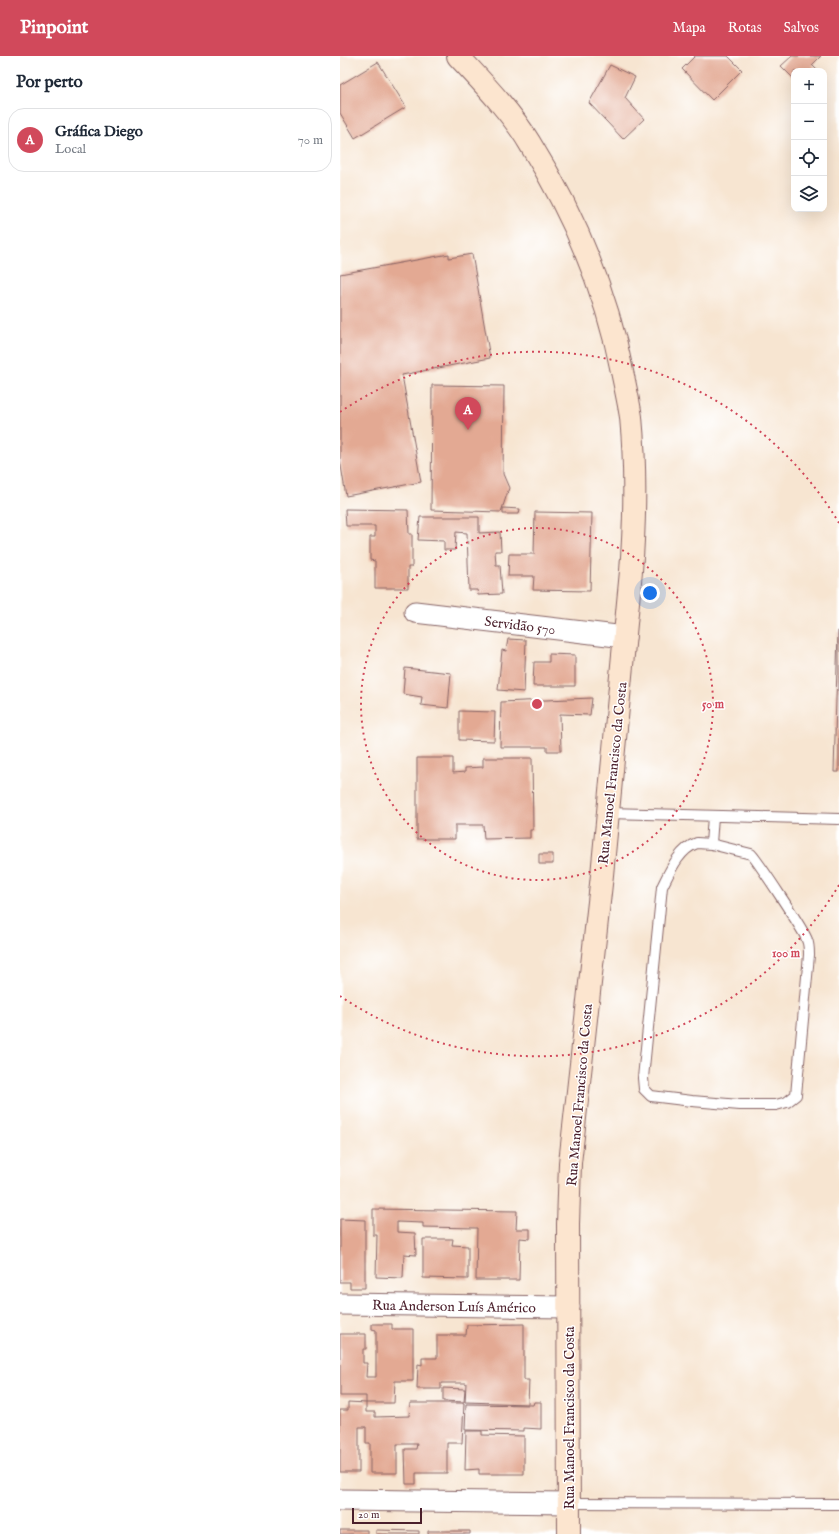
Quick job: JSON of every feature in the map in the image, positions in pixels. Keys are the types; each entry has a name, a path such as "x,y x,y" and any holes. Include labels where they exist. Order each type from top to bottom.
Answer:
{"main road":[{"name":"Rua Manoel Francisco da Costa","path":"458,56 487,88 529,141 579,235 603,297 619,355 631,416 634,476 634,523 625,637 608,813 570,1163 568,1224 569,1534"}],"street":[{"name":"Servidão 570","path":"415,612 625,637"},
{"name":"Rua Anderson Luís Américo","path":"340,1304 569,1307"},
{"path":"340,1500 569,1503"}],"lane":[{"path":"608,813 839,819"},
{"path":"711,844 713,816"},
{"path":"697,843 711,844 751,854 755,857 761,869 798,922 807,939 809,955 796,1095 787,1102 776,1105 740,1105 651,1096 644,1088 643,1078 662,887 675,862 690,846 697,843"},
{"path":"569,1503 839,1504"}],"building":[{"path":"695,56 728,56 742,70 712,100 682,69"},
{"path":"792,56 821,56 812,65 815,68 791,68 791,76 781,66"},
{"path":"378,62 406,107 355,138 340,113 340,85"},
{"path":"610,65 635,77 625,98 644,119 623,139 589,103"},
{"path":"449,254 449,258 472,254 490,358 402,375 421,482 346,496 340,460 340,274"},
{"path":"432,385 504,386 503,474 509,488 501,512 431,510"},
{"path":"503,508 520,509 519,514 503,514"},
{"path":"345,509 408,510 409,534 412,534 412,567 408,567 408,588 375,588 375,561 370,560 370,537 375,537 375,526 346,526"},
{"path":"535,512 592,513 590,591 533,590 534,576 508,576 509,554 534,554"},
{"path":"420,517 479,517 479,533 500,532 501,551 495,551 496,565 500,565 502,594 478,595 477,590 469,590 467,533 456,532 455,550 444,550 444,541 418,540"},
{"path":"838,631 839,772 834,772"},
{"path":"508,639 526,640 524,692 498,690 502,650 506,651"},
{"path":"549,654 575,655 575,686 533,686 534,662 549,662"},
{"path":"405,668 451,673 448,708 421,705 422,697 403,694"},
{"path":"592,698 590,715 560,714 561,751 547,751 547,747 500,747 501,702"},
{"path":"459,711 495,712 494,741 459,740"},
{"path":"417,758 453,758 453,773 465,772 465,768 483,767 483,758 532,758 533,830 530,830 530,838 484,839 483,825 455,825 455,839 417,839"},
{"path":"539,854 553,854 553,864 539,864"},
{"path":"373,1209 517,1211 516,1229 530,1229 530,1239 520,1238 519,1280 476,1280 477,1228 423,1227 423,1223 397,1222 397,1232 415,1233 416,1255 404,1254 403,1278 376,1277 377,1235 373,1235"},
{"path":"340,1219 365,1220 365,1288 350,1288 350,1282 340,1282"},
{"path":"423,1239 453,1239 452,1245 468,1246 468,1279 423,1278"},
{"path":"372,1324 392,1324 392,1329 413,1329 413,1381 395,1381 394,1403 366,1403 366,1396 340,1396 340,1334 366,1334 366,1349 363,1349 363,1363 367,1363 366,1377 376,1377 376,1330 372,1329"},
{"path":"524,1324 524,1380 529,1380 528,1404 465,1402 466,1383 441,1383 441,1389 417,1389 418,1364 422,1365 422,1358 437,1358 437,1335 466,1335 467,1325"},
{"path":"443,1388 465,1389 464,1402 443,1401"},
{"path":"348,1402 366,1403 366,1412 375,1412 375,1417 409,1416 410,1403 464,1403 462,1443 447,1443 447,1473 416,1473 416,1484 406,1484 405,1449 416,1449 417,1444 397,1444 397,1473 370,1473 370,1443 366,1443 366,1427 359,1427 359,1472 340,1472 340,1410 348,1410"},
{"path":"534,1402 541,1402 541,1429 524,1428 524,1431 465,1430 466,1404 533,1405"},
{"path":"466,1431 482,1431 482,1435 524,1436 524,1474 479,1474 479,1469 465,1470"},
{"path":"340,1530 367,1530 367,1534 340,1534"},
{"path":"376,1530 419,1531 419,1534 376,1534"},
{"path":"428,1531 470,1531 470,1534 428,1534"}],"place":[{"name":"Gráfica Diego","path":"468,430"}]}
